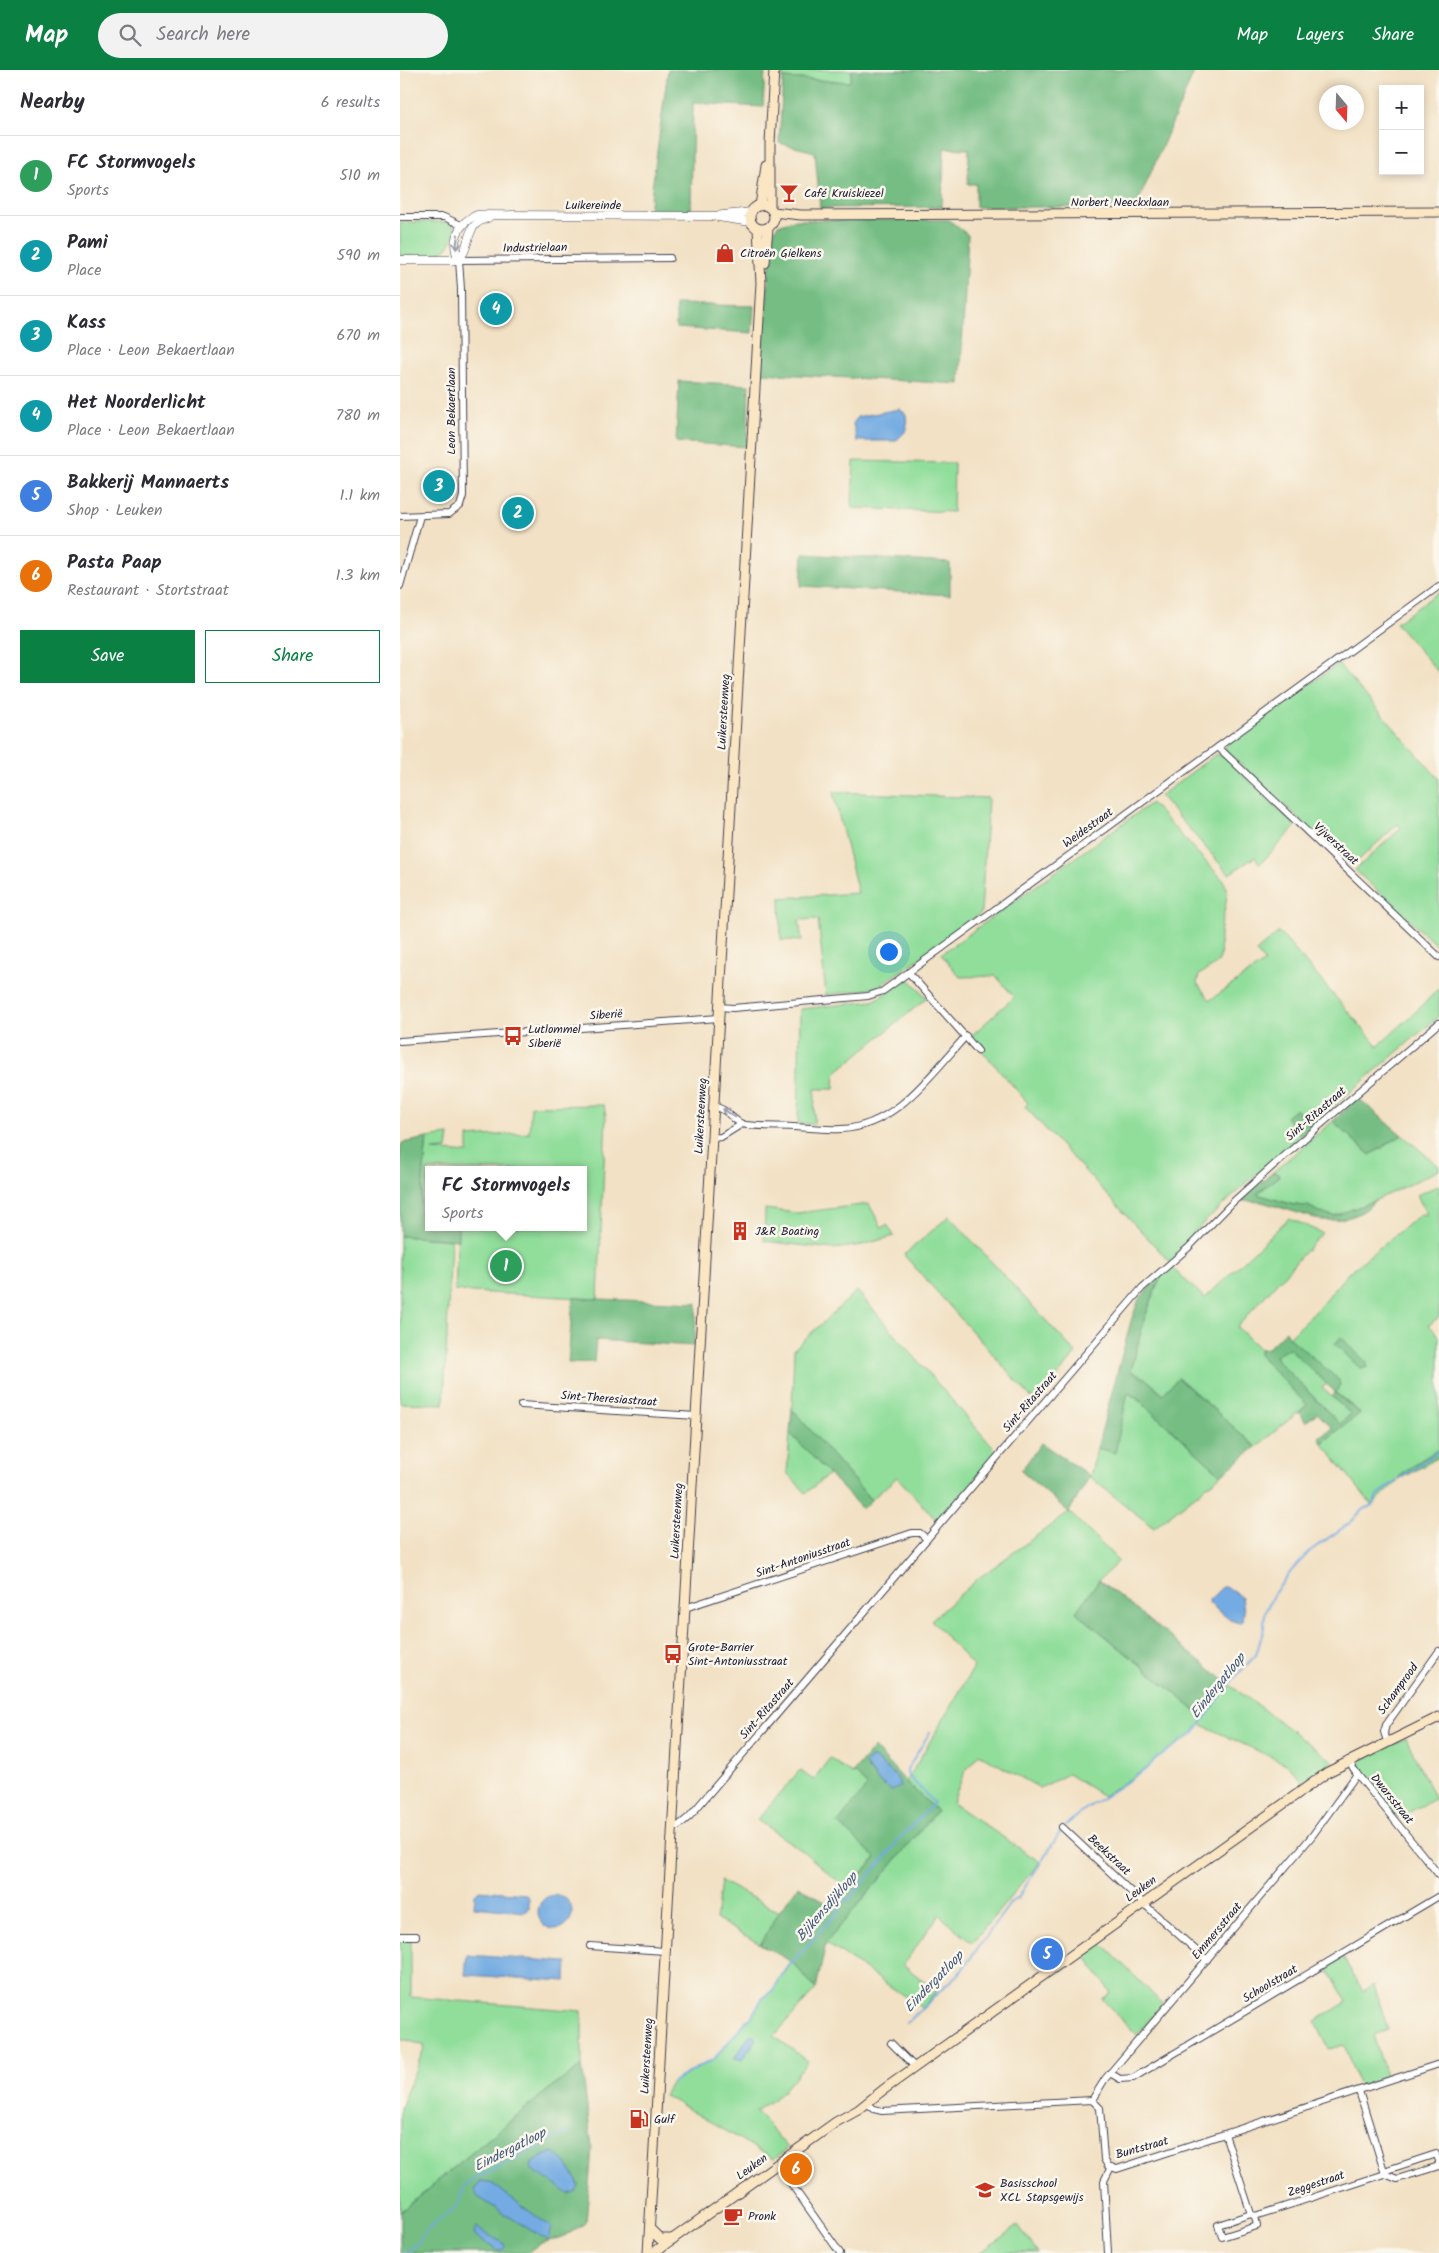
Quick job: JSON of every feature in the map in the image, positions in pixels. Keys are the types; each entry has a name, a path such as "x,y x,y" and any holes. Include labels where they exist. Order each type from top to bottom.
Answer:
{"main road":[{"name":"Luikersteenweg","path":"648,2253 774,70"},
{"name":"Luikersteenweg","path":"760,206 770,142"},
{"path":"760,206 766,220 752,212 760,206"},
{"name":"Norbert Neeckxlaan","path":"766,220 801,215 1439,212"},
{"name":"Leuken","path":"653,2253 1302,1790 1348,1760 1439,1716"},
{"path":"650,2229 664,2240 673,2239"}],"street":[{"name":"Norbert Neeckxlaan","path":"714,216 752,212"},
{"name":"Luikereinde","path":"461,225 467,219 477,215 491,217 695,216"},
{"name":"Norbert Neeckxlaan","path":"695,216 766,220"},
{"path":"400,217 444,217 461,225 454,246 459,260"},
{"name":"Luikereinde","path":"459,260 466,251 470,229 475,223 491,217"},
{"name":"Industrielaan","path":"400,260 670,258"},
{"name":"Leon Bekaertlaan","path":"400,516 449,514 460,506 463,496 461,289 459,260"},
{"path":"400,586 420,516"},
{"name":"Weidestraat","path":"719,1007 733,1008 868,996 884,991 1439,586"},
{"name":"Vijverstraat","path":"1218,747 1439,957"},
{"path":"909,973 978,1051"},
{"name":"Siberië","path":"400,1040 719,1018"},
{"name":"Sint-Ritastraat","path":"672,1826 678,1826 689,1817 1151,1279 1188,1248 1234,1201 1275,1164 1439,1023"},
{"path":"714,1107 724,1110 742,1124 842,1130 880,1119 910,1097 966,1036"},
{"path":"712,1138 721,1137 742,1124"},
{"name":"Sint-Theresiastraat","path":"520,1405 696,1416"},
{"name":"Sint-Antoniusstraat","path":"685,1608 912,1533 920,1533 927,1539"},
{"name":"Schamprood","path":"1387,1741 1384,1732 1386,1725 1439,1651"},
{"name":"Dwarsstraat","path":"1348,1760 1357,1774 1439,1875"},
{"name":"Emmersstraat","path":"1092,2100 1095,2092 1110,2073 1312,1836 1357,1774"},
{"name":"Beekstraat","path":"1062,1827 1207,1960"},
{"name":"Schoolstraat","path":"1110,2073 1120,2080 1133,2078 1439,1896"},
{"path":"400,1936 416,1936"},
{"path":"590,1946 665,1951"},
{"path":"891,2043 915,2067"},
{"name":"Buntstraat","path":"1092,2100 1100,2108 1104,2159 1111,2168 1117,2169 1439,2064"},
{"path":"1359,2090 1384,2172"},
{"path":"867,2102 874,2109 882,2111 1092,2100"},
{"path":"1225,2134 1253,2215"},
{"name":"Zeggestraat","path":"1253,2215 1257,2226 1222,2237 1218,2225 1436,2154 1439,2165 1397,2179 1384,2172"},
{"path":"777,2164 840,2253"},
{"path":"1108,2253 1104,2181 1111,2168"}],"green space":[{"path":"668,70 765,70 763,107 693,103 691,211 649,211"},
{"path":"783,70 852,70 851,82 783,78"},
{"path":"852,70 1195,70 1136,207 976,207 976,184 968,184 969,149 944,148 942,207 820,208 815,152 779,143 783,78 850,82"},
{"path":"793,220 949,220 968,235 960,384 760,373 773,232 778,225"},
{"path":"400,222 449,222 455,227 455,233 447,247 436,254 400,256"},
{"path":"676,304 754,306 752,333 676,328"},
{"path":"679,381 749,385 747,447 676,442"},
{"path":"854,461 954,463 953,512 852,508"},
{"path":"803,554 950,563 950,595 801,586"},
{"path":"1439,592 1439,673 1396,623"},
{"path":"1338,664 1439,779 1439,948 1355,870 1401,828 1398,824 1351,867 1226,751 1225,747 1228,743"},
{"path":"1216,754 1225,757 1296,826 1260,864 1255,857 1229,874 1160,796"},
{"path":"833,792 988,798 981,913 925,955 876,988 826,995 818,919 799,920 802,941 781,940 780,898 858,893"},
{"path":"1151,803 1224,881 1226,895 1220,938 1221,952 1218,962 1199,975 1197,983 1210,1000 1265,962 1256,952 1279,932 1378,1046 1439,988 1439,1016 1311,1126 1296,1110 1286,1117 1301,1136 1268,1163 1194,1232 1171,1263 1025,1107 1028,1103 970,1037 1014,997 996,976 960,977 941,954"},
{"path":"909,979 927,998 835,1073 834,1089 815,1089 814,1124 798,1124 800,1009 873,1001"},
{"path":"1358,1098 1402,1135 1370,1155 1333,1121"},
{"path":"604,1105 606,1118 598,1299 455,1291 458,1231 587,1231 587,1166 425,1166 425,1215 420,1214 427,1138 449,1135 447,1149 432,1150 468,1153 468,1137 529,1133 531,1106"},
{"path":"1296,1109 1311,1126 1301,1136 1286,1117"},
{"path":"1333,1121 1370,1155 1402,1135 1439,1166 1439,1170 1374,1201 1334,1216 1321,1213 1308,1206 1294,1205 1256,1194 1279,1176 1273,1172"},
{"path":"427,1138 420,1214 425,1215 425,1231 458,1231 458,1240 400,1236 400,1149 402,1143"},
{"path":"1273,1172 1280,1175 1257,1194 1294,1205 1308,1206 1321,1213 1334,1216 1374,1201 1364,1211 1350,1217 1321,1220 1262,1202 1241,1201"},
{"path":"1439,1185 1439,1317 1429,1325 1439,1336 1439,1449 1415,1464 1372,1505 1322,1443 1360,1413 1335,1392 1340,1386 1289,1337 1315,1312 1348,1273 1421,1214 1427,1215 1417,1195"},
{"path":"869,1204 882,1228 887,1224 894,1236 862,1245 833,1249 764,1241 765,1209 797,1213"},
{"path":"949,1216 1076,1353 1036,1403 904,1255"},
{"path":"1289,1218 1322,1233 1237,1327 1260,1349 1259,1355 1307,1405 1256,1447 1179,1378 1164,1394 1146,1379 1131,1371 1144,1320 1161,1275 1172,1268 1205,1298"},
{"path":"400,1236 451,1240 444,1404 400,1403"},
{"path":"1161,1275 1144,1320 1131,1371 1146,1379 1163,1394 1178,1378 1256,1447 1221,1475 1128,1392 1115,1453 1097,1448 1131,1321 1139,1299"},
{"path":"857,1291 998,1453 938,1522 897,1477 871,1500 792,1409 794,1349"},
{"path":"573,1298 697,1303 694,1346 596,1340 594,1362 568,1363"},
{"path":"1286,1331 1289,1337 1339,1380 1340,1386 1335,1393 1360,1413 1322,1443 1319,1438 1332,1428 1317,1413 1306,1422 1299,1413 1307,1405 1259,1355 1260,1349 1268,1348","holes":["1289,1348 1335,1392 1332,1397 1351,1414 1340,1424 1275,1356"]},
{"path":"1341,1337 1366,1362 1368,1367 1361,1369 1335,1344"},
{"path":"1289,1348 1327,1384 1322,1388 1351,1414 1340,1424 1277,1360 1275,1356"},
{"path":"1127,1392 1141,1402 1221,1475 1154,1528 1090,1477 1097,1448 1115,1452"},
{"path":"792,1409 871,1500 862,1509 790,1433"},
{"path":"790,1433 829,1474 806,1493 787,1473"},
{"path":"1041,1443 1090,1476 1069,1512 1021,1471"},
{"path":"1439,1449 1439,1457 1399,1480 1399,1477 1415,1464"},
{"path":"1069,1512 1119,1561 1099,1580 1076,1612 1205,1718 1230,1685 1334,1762 1303,1783 1288,1765 1200,1724 1194,1733 1155,1759 1149,1767 1103,1796 1068,1774 1040,1788 979,1754 965,1771 952,1803 1040,1862 972,1943 939,1915 903,1965 937,1991 922,2008 826,1943 937,1811 906,1782 974,1667 931,1620 980,1577"},
{"path":"1099,1580 1230,1685 1205,1718 1076,1612"},
{"path":"1406,1738 1435,1799 1397,1818 1360,1773 1357,1762"},
{"path":"874,1747 906,1782 937,1811 826,1943 816,1989 792,1962 760,1944 779,1912 798,1886 832,1906 876,1858 838,1823 867,1786 856,1774 852,1774","holes":["878,1761 885,1767 892,1791 878,1781 867,1768"]},
{"path":"830,1758 852,1774 856,1774 867,1785 876,1857 847,1889 804,1852 757,1820 800,1770 813,1780"},
{"path":"721,1881 779,1912 760,1944 716,1919"},
{"path":"411,1939 411,1997 582,2011 582,2066 548,2090 400,2212 400,2108 425,2046 400,2038 400,1940"},
{"path":"1100,1942 1163,2004 1137,2035 1102,1999 1111,1993 1084,1954"},
{"path":"1342,1956 1363,1991 1374,1985 1388,2030 1373,2035 1387,2078 1359,2086 1344,2045 1329,2049 1315,2021 1347,2002 1326,1966"},
{"path":"792,1962 816,1989 774,2036 808,2061 781,2094 756,2111 788,2148 774,2159 664,2095 672,2082 715,2059 747,2020 750,2019 762,1999 773,1990"},
{"path":"582,2066 592,2148 586,2223 565,2236 539,2244 527,2253 400,2253 400,2212 548,2090"},
{"path":"1018,2225 1038,2253 980,2253"}],"water":[{"path":"899,409 906,414 907,430 896,441 857,441 853,424 857,417"},
{"path":"1222,1587 1227,1587 1242,1597 1243,1621 1239,1623 1230,1620 1209,1603 1209,1600"},
{"path":"870,1758 874,1758 896,1776 901,1786 892,1791 878,1781 865,1764"},
{"path":"479,1890 526,1894 529,1898 529,1909 525,1912 474,1907 475,1894"},
{"path":"555,1895 562,1896 567,1900 571,1905 571,1919 567,1924 562,1928 555,1929 548,1928 543,1924 539,1919 538,1912 539,1905 543,1900 548,1896"},
{"path":"467,1955 567,1962 566,1981 465,1975"},
{"path":"752,2034 757,2039 742,2060 734,2058 749,2036"},
{"path":"554,2152 575,2177 579,2186 576,2191 569,2194 531,2169 532,2163"},
{"path":"481,2181 490,2182 551,2227 548,2241 478,2197 474,2190"},
{"path":"476,2228 503,2243 505,2246 503,2250 497,2251 474,2234"}],"waterway":[{"name":"Eindergatloop","path":"1065,1826 1081,1812 1149,1767 1155,1759 1194,1733 1235,1677 1256,1655 1264,1628 1265,1613 1273,1595 1292,1570 1310,1551 1351,1522 1361,1511 1372,1505 1379,1494 1390,1485 1439,1451"},
{"name":"Bijkensdijkloop","path":"672,2082 714,2059 747,2020 750,2019 762,1999 773,1990 785,1970 823,1926 828,1924 835,1916 843,1903 850,1898 897,1841 934,1803 907,1774 907,1770 930,1732"},
{"name":"Eindergatloop","path":"907,2023 962,1970 1011,1902 1018,1898 1061,1831"},
{"name":"Eindergatloop","path":"404,2253 417,2244 427,2230 458,2205 464,2187 473,2180 568,2132"}],"place":[{"name":"Café Kruiskiezel","path":"789,193"},
{"name":"Citroën Gielkens","path":"725,253"},
{"name":"Het Noorderlicht","path":"496,309"},
{"name":"Kass","path":"439,486"},
{"name":"Pami","path":"518,513"},
{"name":"Lutlommel Siberië","path":"513,1036"},
{"name":"J&R Boating","path":"740,1231"},
{"name":"FC Stormvogels","path":"506,1266"},
{"name":"Grote-Barrier Sint-Antoniusstraat","path":"673,1654"},
{"name":"Bakkerij Mannaerts","path":"1047,1954"},
{"name":"Gulf","path":"639,2119"},
{"name":"Pasta Paap","path":"796,2169"},
{"name":"Basisschool XCL Stapsgewijs","path":"985,2190"},
{"name":"Pronk","path":"733,2216"}]}
